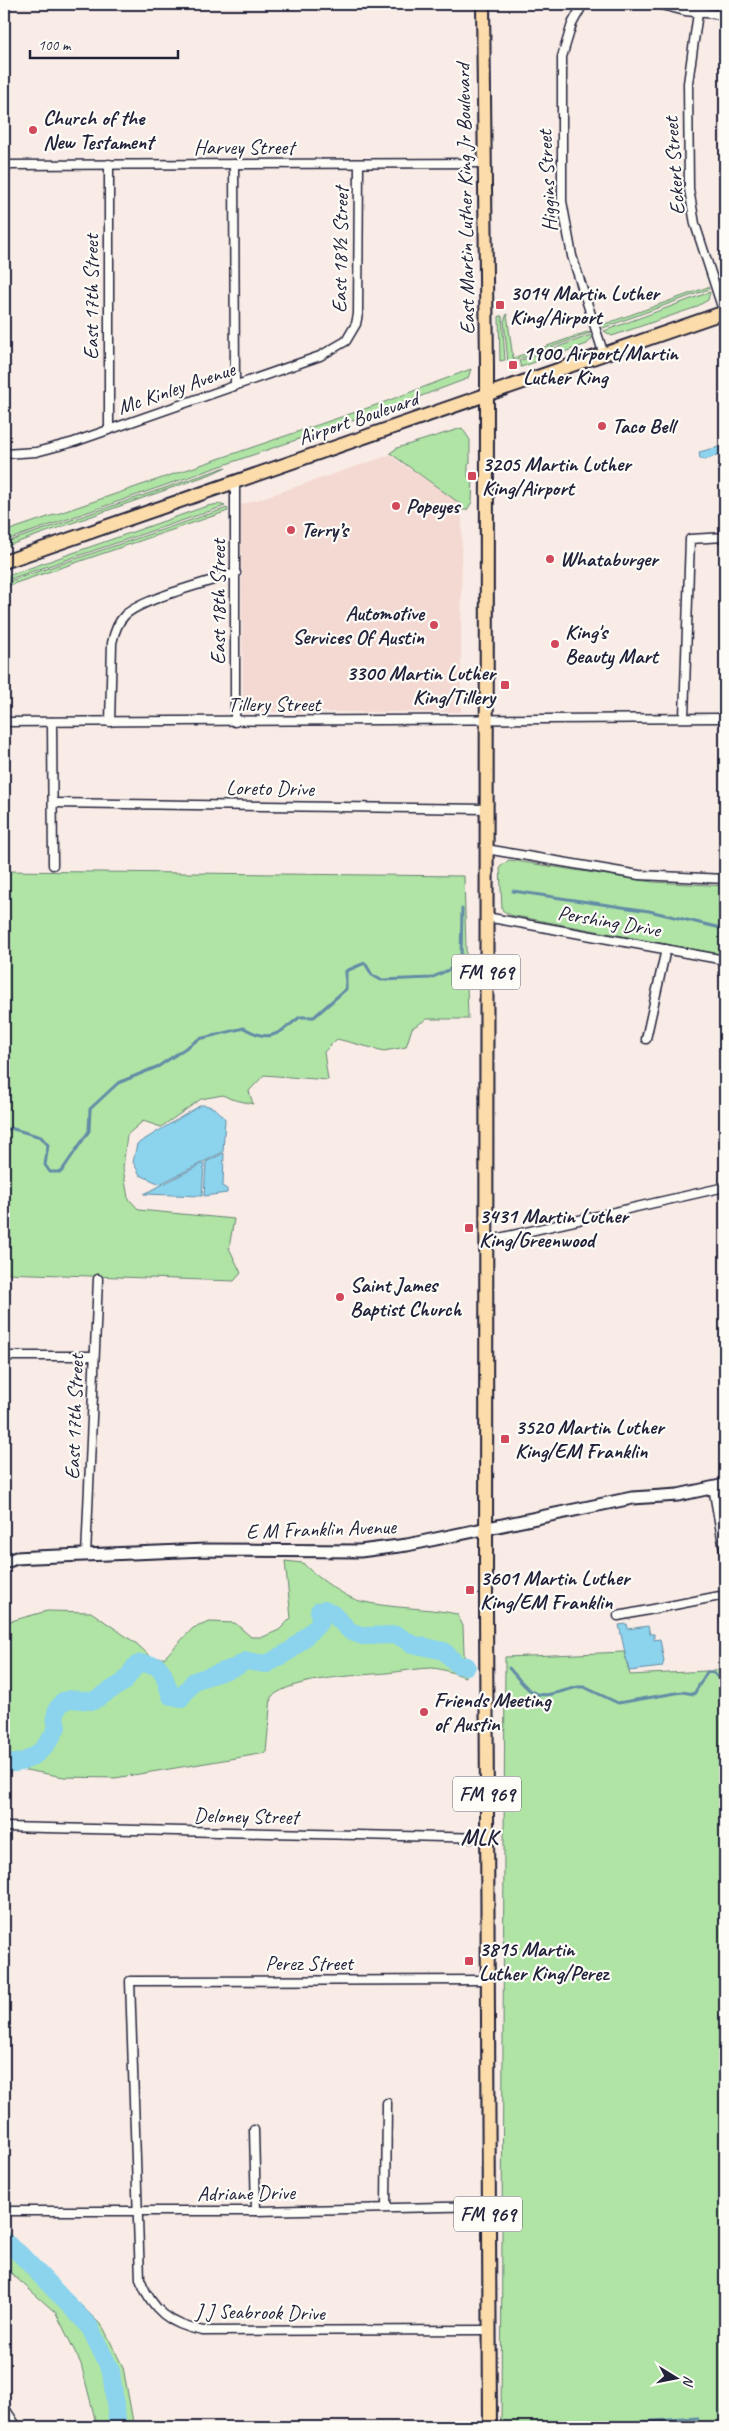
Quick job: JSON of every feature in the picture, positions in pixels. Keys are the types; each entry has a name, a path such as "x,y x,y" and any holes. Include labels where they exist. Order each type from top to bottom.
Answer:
{"main road":[{"name":"East Martin Luther King Jr Boulevard","path":"483,4 486,395"},
{"name":"Airport Boulevard","path":"4,562 725,312"},
{"name":"FM 969","path":"486,395 486,1529 490,2427"}],"street":[{"name":"Higgins Street","path":"583,4 572,24 562,57 562,201 572,256 604,355"},
{"path":"658,4 698,13 725,15"},
{"name":"Eckert Street","path":"698,13 688,83 689,189 695,224 725,312"},
{"name":"Harvey Street","path":"4,165 485,163"},
{"name":"East 17th Street","path":"109,164 109,430"},
{"path":"234,164 235,386"},
{"name":"East 18½ Street","path":"351,334 356,324 359,302 359,164"},
{"name":"Mc Kinley Avenue","path":"4,454 25,453 53,448 109,430 329,352 346,342 351,334"},
{"name":"East 18th Street","path":"235,482 235,722"},
{"path":"684,718 690,539 725,537"},
{"path":"110,722 110,653 115,630 125,615 142,605 236,573"},
{"name":"Tillery Street","path":"4,722 725,718"},
{"path":"52,722 53,865"},
{"name":"Loreto Drive","path":"53,803 486,809"},
{"path":"486,849 639,875 725,879"},
{"name":"Pershing Drive","path":"486,917 725,960"},
{"path":"646,1040 666,949"},
{"path":"486,1241 725,1187"},
{"name":"East 17th Street","path":"86,1556 98,1280"},
{"path":"4,1356 94,1356"},
{"name":"E M Franklin Avenue","path":"4,1563 16,1558 206,1550 360,1551 408,1545 622,1500 678,1494 725,1485"},
{"path":"713,1487 725,1555"},
{"path":"618,1616 725,1595"},
{"name":"Deloney Street","path":"4,1828 487,1838"},
{"name":"Perez Street","path":"130,1981 487,1980"},
{"name":"J J Seabrook Drive","path":"130,1981 140,2279 147,2298 161,2313 184,2328 202,2331 491,2330"},
{"path":"386,2207 387,2103"},
{"path":"254,2130 256,2211"},
{"name":"Adriane Drive","path":"4,2211 256,2211 488,2206"},
{"path":"4,2407 18,2427"}],"shaded area":[{"path":"390,455 462,505 461,712 243,712 241,505"}],"green space":[{"path":"708,287 709,289 603,328 602,325"},
{"path":"710,292 708,300 694,308 612,336 604,331"},
{"path":"507,314 513,358 590,331 590,333 508,363 504,321"},
{"path":"499,316 502,316 505,360 500,361"},
{"path":"591,335 592,338 587,344 521,367 519,361"},
{"path":"471,369 468,378 464,380 400,404 4,541 4,532 382,403"},
{"path":"462,428 470,440 468,477 473,477 472,502 467,510 462,510 462,505 390,453 397,448"},
{"path":"226,467 211,474 4,547 4,543"},
{"path":"219,504 225,506 4,581 4,577 207,506"},
{"path":"227,508 228,511 4,587 4,583"},
{"path":"509,860 653,882 725,886 725,955 510,915 502,910 500,867"},
{"path":"4,871 464,876 468,1019 427,1019 412,1028 406,1047 384,1051 337,1039 324,1052 328,1080 264,1075 249,1091 253,1104 231,1099 223,1095 201,1099 161,1127 143,1121 127,1135 123,1168 128,1198 139,1210 234,1219 229,1248 241,1273 234,1281 4,1273"},
{"path":"285,1561 303,1563 330,1585 360,1601 457,1614 463,1626 465,1677 440,1669 426,1668 310,1681 295,1685 271,1697 266,1753 115,1778 64,1777 4,1766 4,1623 47,1611 91,1612 137,1644 152,1658 164,1658 193,1628 210,1622 235,1623 251,1637 263,1637 279,1630 291,1618"},
{"path":"624,1652 630,1675 725,1670 725,2427 501,2427 505,1657"},
{"path":"4,2229 103,2327 123,2367 134,2427 97,2427 81,2364 56,2313 4,2267"}],"water":[{"path":"723,446 725,452 705,460 700,459 699,452"},
{"path":"201,1105 215,1109 225,1119 223,1152 160,1184 140,1175 133,1162 137,1144"},
{"path":"224,1153 223,1187 227,1189 227,1193 204,1196 206,1162"},
{"path":"204,1163 202,1196 144,1194"},
{"path":"627,1624 628,1629 648,1626 650,1634 654,1634 654,1640 660,1639 664,1661 662,1667 629,1671 619,1625"}],"waterway":[{"path":"513,891 649,911 725,929"},
{"path":"4,1131 10,1128 41,1137 48,1145 45,1165 50,1172 61,1172 89,1131 90,1109 118,1083 159,1066 199,1039 244,1028 261,1035 274,1035 300,1017 314,1017 346,989 346,971 365,963 372,975 381,980 431,978 457,966 461,959 462,909"},
{"path":"4,1763 21,1762 29,1759 42,1749 57,1727 55,1717 57,1709 63,1701 71,1699 93,1701 124,1682 136,1665 141,1663 158,1666 163,1673 171,1696 181,1698 194,1681 236,1667 246,1661 267,1664 291,1650 320,1622 319,1611 325,1610 333,1614 350,1631 363,1636 397,1635 412,1644 444,1651 458,1665 467,1666"},
{"path":"509,1668 526,1687 539,1694 545,1695 584,1687 618,1703 682,1692 694,1694 707,1672 714,1673 725,1686"},
{"path":"4,2241 19,2253 89,2326 111,2371 118,2427"},
{"path":"620,2427 627,2423 698,2418"}],"place":[{"name":"Church of the New Testament","path":"33,130"},
{"name":"3014 Martin Luther King/Airport","path":"500,305"},
{"name":"1900 Airport/Martin Luther King","path":"513,365"},
{"name":"Taco Bell","path":"602,426"},
{"name":"3205 Martin Luther King/Airport","path":"472,476"},
{"name":"Popeyes","path":"396,506"},
{"name":"Terry’s","path":"291,530"},
{"name":"Whataburger","path":"550,559"},
{"name":"Automotive Services Of Austin","path":"434,625"},
{"name":"King's Beauty Mart","path":"555,644"},
{"name":"3300 Martin Luther King/Tillery","path":"505,685"},
{"name":"3431 Martin Luther King/Greenwood","path":"469,1228"},
{"name":"Saint James Baptist Church","path":"340,1297"},
{"name":"3520 Martin Luther King/EM Franklin","path":"505,1439"},
{"name":"3601 Martin Luther King/EM Franklin","path":"470,1590"},
{"name":"Friends Meeting of Austin","path":"424,1712"},
{"name":"3815 Martin Luther King/Perez","path":"469,1961"}],"district":[{"name":"MLK","path":"479,1838"}]}
